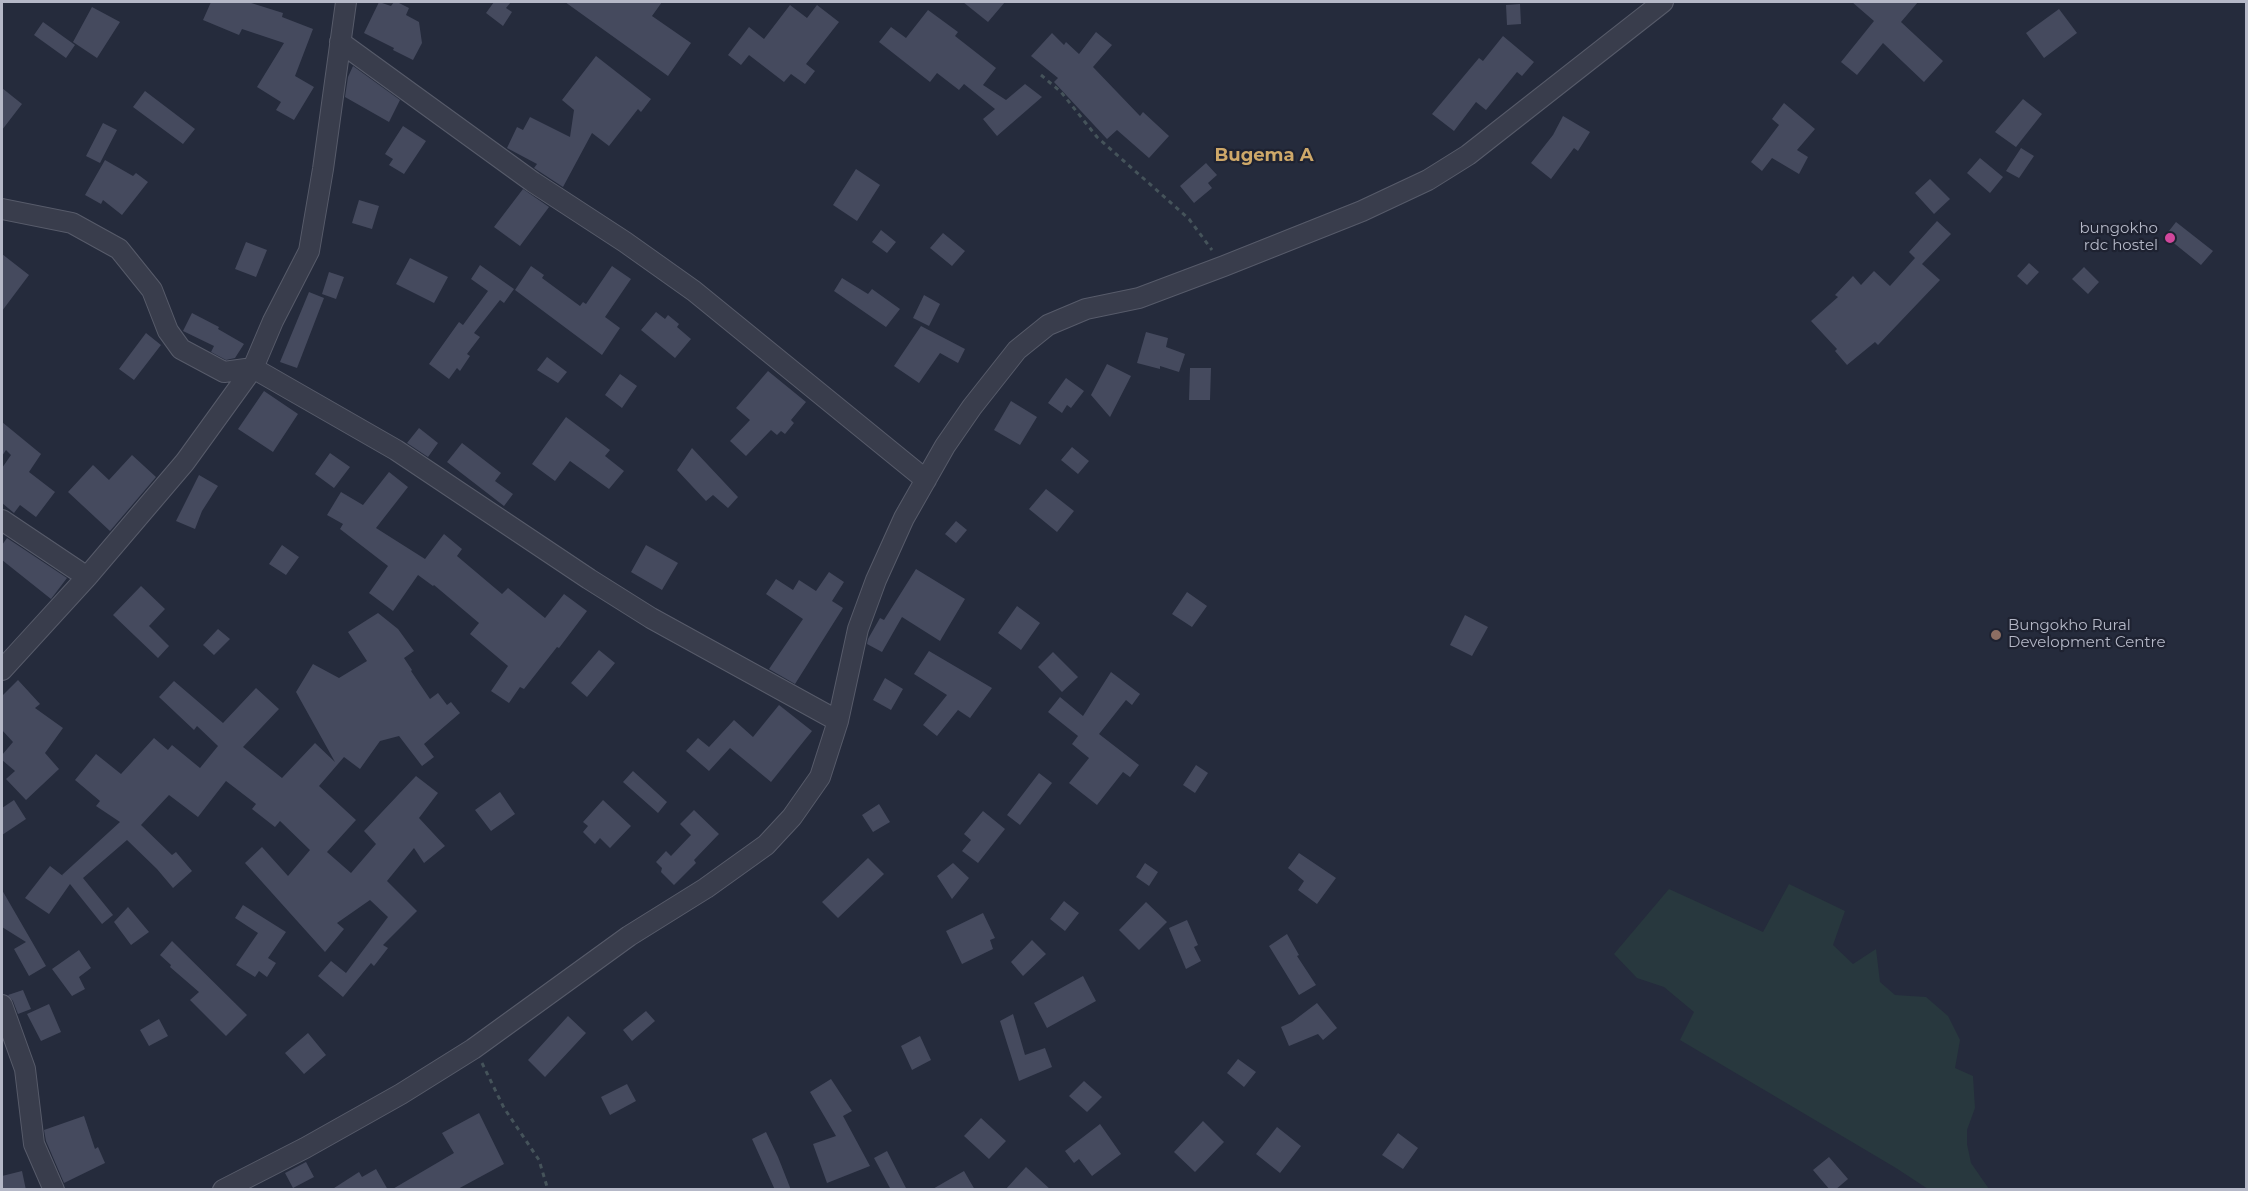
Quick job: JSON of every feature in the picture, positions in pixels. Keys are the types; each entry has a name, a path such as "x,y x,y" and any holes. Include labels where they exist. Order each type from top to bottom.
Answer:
{"street":[{"path":"2,670 87,577 185,462 253,368 273,321 309,251 346,2"},
{"path":"224,1190 401,1094 473,1049 629,936 706,888 766,845 792,817 820,777 838,721 858,628 904,518 945,446 991,381 1017,350 1048,325 1086,309 1139,298 1224,266 1362,211 1428,180 1468,155 1663,2"},
{"path":"340,42 533,182 625,242 694,291 926,480"},
{"path":"2,209 72,223 119,249 153,290 168,330 181,349 224,372 253,368 396,450 651,618 838,721"},
{"path":"2,520 87,577"},
{"path":"2,1005 25,1069 34,1144 54,1190"}],"path":[{"path":"1041,75 1061,92 1097,137 1190,219 1224,266"},
{"path":"473,1049 504,1108 539,1160 548,1190"}],"shaded area":[{"path":"1789,884 1845,911 1833,945 1853,964 1876,949 1880,982 1895,995 1926,997 1948,1016 1960,1040 1955,1068 1973,1076 1975,1108 1967,1130 1971,1163 1989,1189 1928,1189 1680,1040 1694,1012 1664,987 1637,978 1614,954 1669,889 1763,932"}],"building":[{"path":"211,2 248,2 283,13 282,17 313,29 295,76 314,87 294,120 276,110 281,102 257,87 284,43 242,29 239,35 203,20"},
{"path":"379,2 391,6 397,2 409,8 406,15 419,22 422,43 413,60 364,33"},
{"path":"494,2 511,2 506,8 512,12 503,26 486,13"},
{"path":"565,2 662,2 652,16 691,43 668,76"},
{"path":"963,2 1005,2 988,22"},
{"path":"1852,2 1918,2 1901,22 1943,61 1924,82 1883,43 1857,75 1841,62 1874,21"},
{"path":"1520,4 1521,24 1507,25 1506,5"},
{"path":"790,5 807,18 817,5 839,22 806,64 815,71 805,84 791,74 784,82 749,55 741,65 728,55 749,27 764,39"},
{"path":"92,7 120,22 97,58 73,42"},
{"path":"2059,9 2077,33 2044,58 2026,33"},
{"path":"928,10 958,32 955,36 996,68 983,85 1006,100 1025,84 1042,97 997,136 983,119 995,109 964,84 959,90 937,73 930,82 879,42 891,27 906,38"},
{"path":"43,22 75,45 66,58 34,35"},
{"path":"1096,32 1112,45 1093,67 1140,116 1143,112 1169,136 1149,158 1117,130 1107,139 1054,82 1058,78 1031,56 1052,33 1064,45 1066,42 1079,54"},
{"path":"1503,36 1534,62 1522,76 1517,72 1486,110 1476,102 1454,131 1432,114 1479,58 1483,61"},
{"path":"596,56 651,99 641,112 638,109 609,146 592,133 563,187 534,168 537,164 507,148 517,127 523,130 530,117 570,137 574,110 562,100"},
{"path":"353,66 400,100 389,122 345,97 348,77"},
{"path":"2,88 22,104 2,130"},
{"path":"145,91 195,129 183,144 133,107"},
{"path":"2023,99 2042,114 2016,147 1995,132"},
{"path":"1784,103 1815,129 1797,150 1808,157 1799,174 1772,158 1762,171 1751,162 1779,125 1772,119"},
{"path":"1563,116 1590,132 1578,151 1574,148 1551,179 1531,163 1553,135"},
{"path":"103,123 117,130 100,163 86,156"},
{"path":"403,126 426,141 404,174 389,165 393,159 385,154"},
{"path":"2021,148 2034,156 2019,178 2006,171"},
{"path":"1980,158 2003,177 1990,193 1967,173"},
{"path":"105,160 133,176 136,173 148,182 122,215 103,200 101,204 85,195"},
{"path":"1206,163 1217,175 1208,183 1212,188 1194,203 1180,186"},
{"path":"856,169 880,185 857,221 833,205"},
{"path":"1930,179 1950,199 1934,214 1915,193"},
{"path":"523,189 549,207 520,246 494,227"},
{"path":"359,200 379,206 372,229 352,223"},
{"path":"1937,221 1951,234 1922,264 1940,280 1878,345 1875,342 1847,365 1835,351 1837,349 1811,321 1838,297 1835,295 1853,276 1861,285 1874,271 1890,286 1915,258 1909,252"},
{"path":"2176,222 2213,251 2201,265 2165,236"},
{"path":"881,230 896,242 887,253 872,242"},
{"path":"943,233 965,251 952,266 930,248"},
{"path":"246,242 267,250 256,277 235,269"},
{"path":"2,254 29,275 2,311"},
{"path":"410,258 448,277 434,303 396,284"},
{"path":"2029,263 2039,272 2027,285 2017,276"},
{"path":"480,265 514,289 504,303 500,300 474,333 480,337 467,354 470,356 460,371 457,368 449,379 429,364 459,322 463,325 488,291 471,279"},
{"path":"531,266 544,275 542,278 580,306 583,302 586,304 612,266 631,279 605,317 620,328 602,355 515,290"},
{"path":"2084,267 2099,282 2088,294 2072,279"},
{"path":"329,272 344,277 336,299 322,294"},
{"path":"842,278 868,294 872,289 900,309 886,327 834,291"},
{"path":"309,292 324,298 297,368 280,362"},
{"path":"924,295 940,304 929,326 913,318"},
{"path":"656,312 665,319 668,315 679,324 677,327 691,339 675,358 641,330"},
{"path":"192,313 219,327 218,329 244,344 235,358 226,360 211,352 214,346 183,331"},
{"path":"921,326 965,349 958,363 940,353 919,383 894,366"},
{"path":"1146,332 1168,338 1166,347 1185,354 1179,372 1160,366 1160,369 1137,363"},
{"path":"146,333 161,345 134,380 119,369"},
{"path":"547,357 567,372 558,383 537,370"},
{"path":"1107,364 1131,376 1110,417 1091,395"},
{"path":"1190,368 1211,368 1210,400 1189,400"},
{"path":"768,371 806,402 791,420 794,423 785,434 781,431 777,435 771,430 746,456 730,441 750,420 736,408"},
{"path":"620,374 637,386 622,408 605,395"},
{"path":"1066,378 1084,391 1071,408 1067,405 1062,413 1048,403"},
{"path":"264,391 298,414 273,452 238,429"},
{"path":"1011,401 1037,417 1020,445 994,430"},
{"path":"566,417 610,450 605,456 624,471 609,489 570,461 555,481 532,464"},
{"path":"2,422 41,454 29,472 55,492 36,517 20,505 14,513 2,503 2,468 11,455 6,450 2,456"},
{"path":"419,428 438,443 428,457 407,443"},
{"path":"462,443 501,473 495,481 513,494 504,506 447,462"},
{"path":"1072,447 1089,461 1078,474 1061,460"},
{"path":"692,448 738,497 728,508 713,495 706,501 677,470"},
{"path":"330,453 350,467 334,488 315,474"},
{"path":"132,455 156,477 110,531 68,492 93,465 109,480"},
{"path":"389,472 408,487 376,528 425,559 444,534 462,549 457,556 502,594 508,588 545,618 564,594 587,611 559,648 557,647 524,689 520,687 509,703 491,691 508,666 470,634 479,623 434,585 418,575 393,611 369,593 388,566 340,529 343,524 327,515 341,492 363,505"},
{"path":"199,475 218,486 202,511 195,529 176,521"},
{"path":"1046,489 1074,511 1057,532 1029,509"},
{"path":"956,521 967,530 956,543 945,534"},
{"path":"7,538 67,578 51,599 2,560 2,545"},
{"path":"282,545 299,557 286,575 269,564"},
{"path":"646,545 678,563 662,590 631,572"},
{"path":"916,569 965,599 940,641 902,617 882,652 867,644 868,639 880,618 884,620"},
{"path":"829,572 844,582 832,601 843,608 795,684 769,669 803,619 766,594 776,579 793,590 799,580 816,591"},
{"path":"141,586 165,609 149,626 169,646 158,658 113,615"},
{"path":"1187,592 1207,606 1192,627 1172,614"},
{"path":"1017,606 1040,623 1021,650 998,633"},
{"path":"378,613 398,629 414,651 404,658 430,699 438,693 447,705 451,702 460,713 424,744 434,757 422,766 399,736 380,741 360,769 344,757 319,786 356,820 327,852 351,873 376,844 364,831 416,776 438,793 419,818 445,846 424,863 414,848 387,881 417,911 383,945 388,948 374,966 371,963 343,997 318,976 331,961 346,973 388,917 370,900 337,923 344,929 325,952 245,863 262,847 288,876 310,850 280,821 275,827 252,809 256,804 226,781 198,817 169,795 141,825 172,855 176,852 192,871 173,888 127,840 83,878 113,915 102,924 70,884 49,914 25,898 50,866 63,876 120,822 96,806 100,801 75,780 96,754 121,774 154,738 168,750 172,745 200,768 218,746 197,726 194,730 159,697 174,681 223,723 256,688 279,709 243,747 282,778 315,743 335,762 296,692 313,664 339,678 367,661 348,632"},
{"path":"1465,615 1488,627 1472,656 1450,645"},
{"path":"218,629 230,639 214,655 203,645"},
{"path":"599,650 615,663 587,697 571,683"},
{"path":"929,651 992,688 970,718 958,710 937,736 923,725 947,695 914,674"},
{"path":"1053,652 1078,677 1062,692 1038,667"},
{"path":"1111,672 1140,694 1132,705 1126,700 1099,734 1139,765 1130,777 1123,772 1097,805 1069,783 1089,758 1072,744 1078,736 1048,712 1060,697 1083,716"},
{"path":"885,678 903,689 891,710 873,700"},
{"path":"18,680 40,704 35,708 63,728 45,753 59,769 26,800 6,779 15,771 2,760 2,755 13,742 2,730 2,696"},
{"path":"779,705 812,731 771,782 730,748 709,771 686,751 698,738 709,747 734,720 753,737"},
{"path":"1196,765 1208,773 1195,793 1183,785"},
{"path":"633,771 667,802 658,813 623,782"},
{"path":"1039,773 1052,783 1020,825 1007,815"},
{"path":"500,792 515,814 491,831 475,810"},
{"path":"14,800 26,819 2,835 2,808"},
{"path":"603,800 631,826 610,848 600,838 595,844 583,832 588,826 583,822"},
{"path":"879,804 890,822 873,832 862,815"},
{"path":"694,810 719,834 694,860 696,863 674,885 661,872 662,868 656,862 666,851 671,856 691,835 680,824"},
{"path":"983,811 1005,829 978,863 962,851 971,840 964,834"},
{"path":"1299,853 1336,878 1317,904 1298,890 1304,881 1288,868"},
{"path":"868,858 884,874 838,918 822,902"},
{"path":"953,863 969,878 952,899 937,876"},
{"path":"1145,863 1158,872 1149,886 1136,877"},
{"path":"2,890 46,966 29,976 14,949 26,942 2,927"},
{"path":"1064,901 1079,913 1065,931 1050,919"},
{"path":"1146,902 1167,922 1139,950 1119,930"},
{"path":"243,905 286,932 268,958 276,963 267,977 259,971 255,977 236,965 258,933 235,918"},
{"path":"128,907 149,932 131,945 114,922"},
{"path":"983,913 995,938 990,940 993,949 962,964 946,931"},
{"path":"1187,920 1198,945 1194,947 1201,961 1186,969 1169,928"},
{"path":"1287,934 1299,955 1297,956 1316,985 1299,995 1269,946"},
{"path":"1032,940 1046,954 1023,976 1011,962"},
{"path":"172,941 247,1015 226,1036 190,1000 199,992 170,967 171,965 160,955"},
{"path":"79,950 91,968 79,977 85,989 72,996 52,969"},
{"path":"1083,976 1096,1001 1047,1028 1034,1003"},
{"path":"23,990 31,1009 18,1014 8,995"},
{"path":"1317,1003 1337,1028 1323,1040 1318,1034 1289,1046 1281,1027 1292,1022"},
{"path":"49,1004 61,1032 41,1041 27,1014"},
{"path":"646,1011 655,1021 632,1041 623,1030"},
{"path":"1013,1014 1025,1055 1045,1048 1052,1067 1019,1081 1000,1021"},
{"path":"568,1016 586,1033 545,1077 528,1060"},
{"path":"159,1019 168,1036 149,1046 140,1030"},
{"path":"308,1033 326,1055 304,1074 285,1053"},
{"path":"920,1036 931,1060 912,1070 901,1046"},
{"path":"1238,1059 1256,1072 1244,1087 1227,1073"},
{"path":"831,1079 852,1111 843,1116 870,1166 827,1183 813,1144 836,1136 810,1092"},
{"path":"1084,1081 1102,1097 1087,1112 1069,1096"},
{"path":"627,1084 636,1101 610,1115 601,1097"},
{"path":"479,1113 504,1164 456,1190 391,1190 454,1153 442,1133"},
{"path":"84,1116 95,1149 98,1147 105,1163 64,1183 46,1141 44,1130"},
{"path":"981,1118 1006,1141 989,1159 964,1136"},
{"path":"1203,1121 1224,1142 1195,1172 1174,1152"},
{"path":"1100,1124 1121,1154 1092,1176 1079,1159 1074,1163 1065,1151"},
{"path":"1277,1127 1301,1146 1280,1173 1256,1154"},
{"path":"766,1132 791,1190 775,1190 752,1139"},
{"path":"1398,1133 1418,1148 1403,1169 1382,1155"},
{"path":"887,1151 907,1190 891,1190 874,1158"},
{"path":"1829,1157 1848,1179 1835,1190 1830,1190 1813,1170"},
{"path":"306,1162 314,1177 293,1188 285,1173"},
{"path":"1026,1167 1051,1190 1005,1190"},
{"path":"376,1169 388,1190 331,1190 359,1172 362,1177"},
{"path":"22,1171 26,1190 2,1190 2,1176"},
{"path":"964,1171 975,1190 931,1190"}],"place":[{"name":"bungokho rdc hostel","path":"2170,238"},
{"name":"Bungokho Rural Development Centre","path":"1996,635"}],"district":[{"name":"Bugema A","path":"1264,156"}]}
